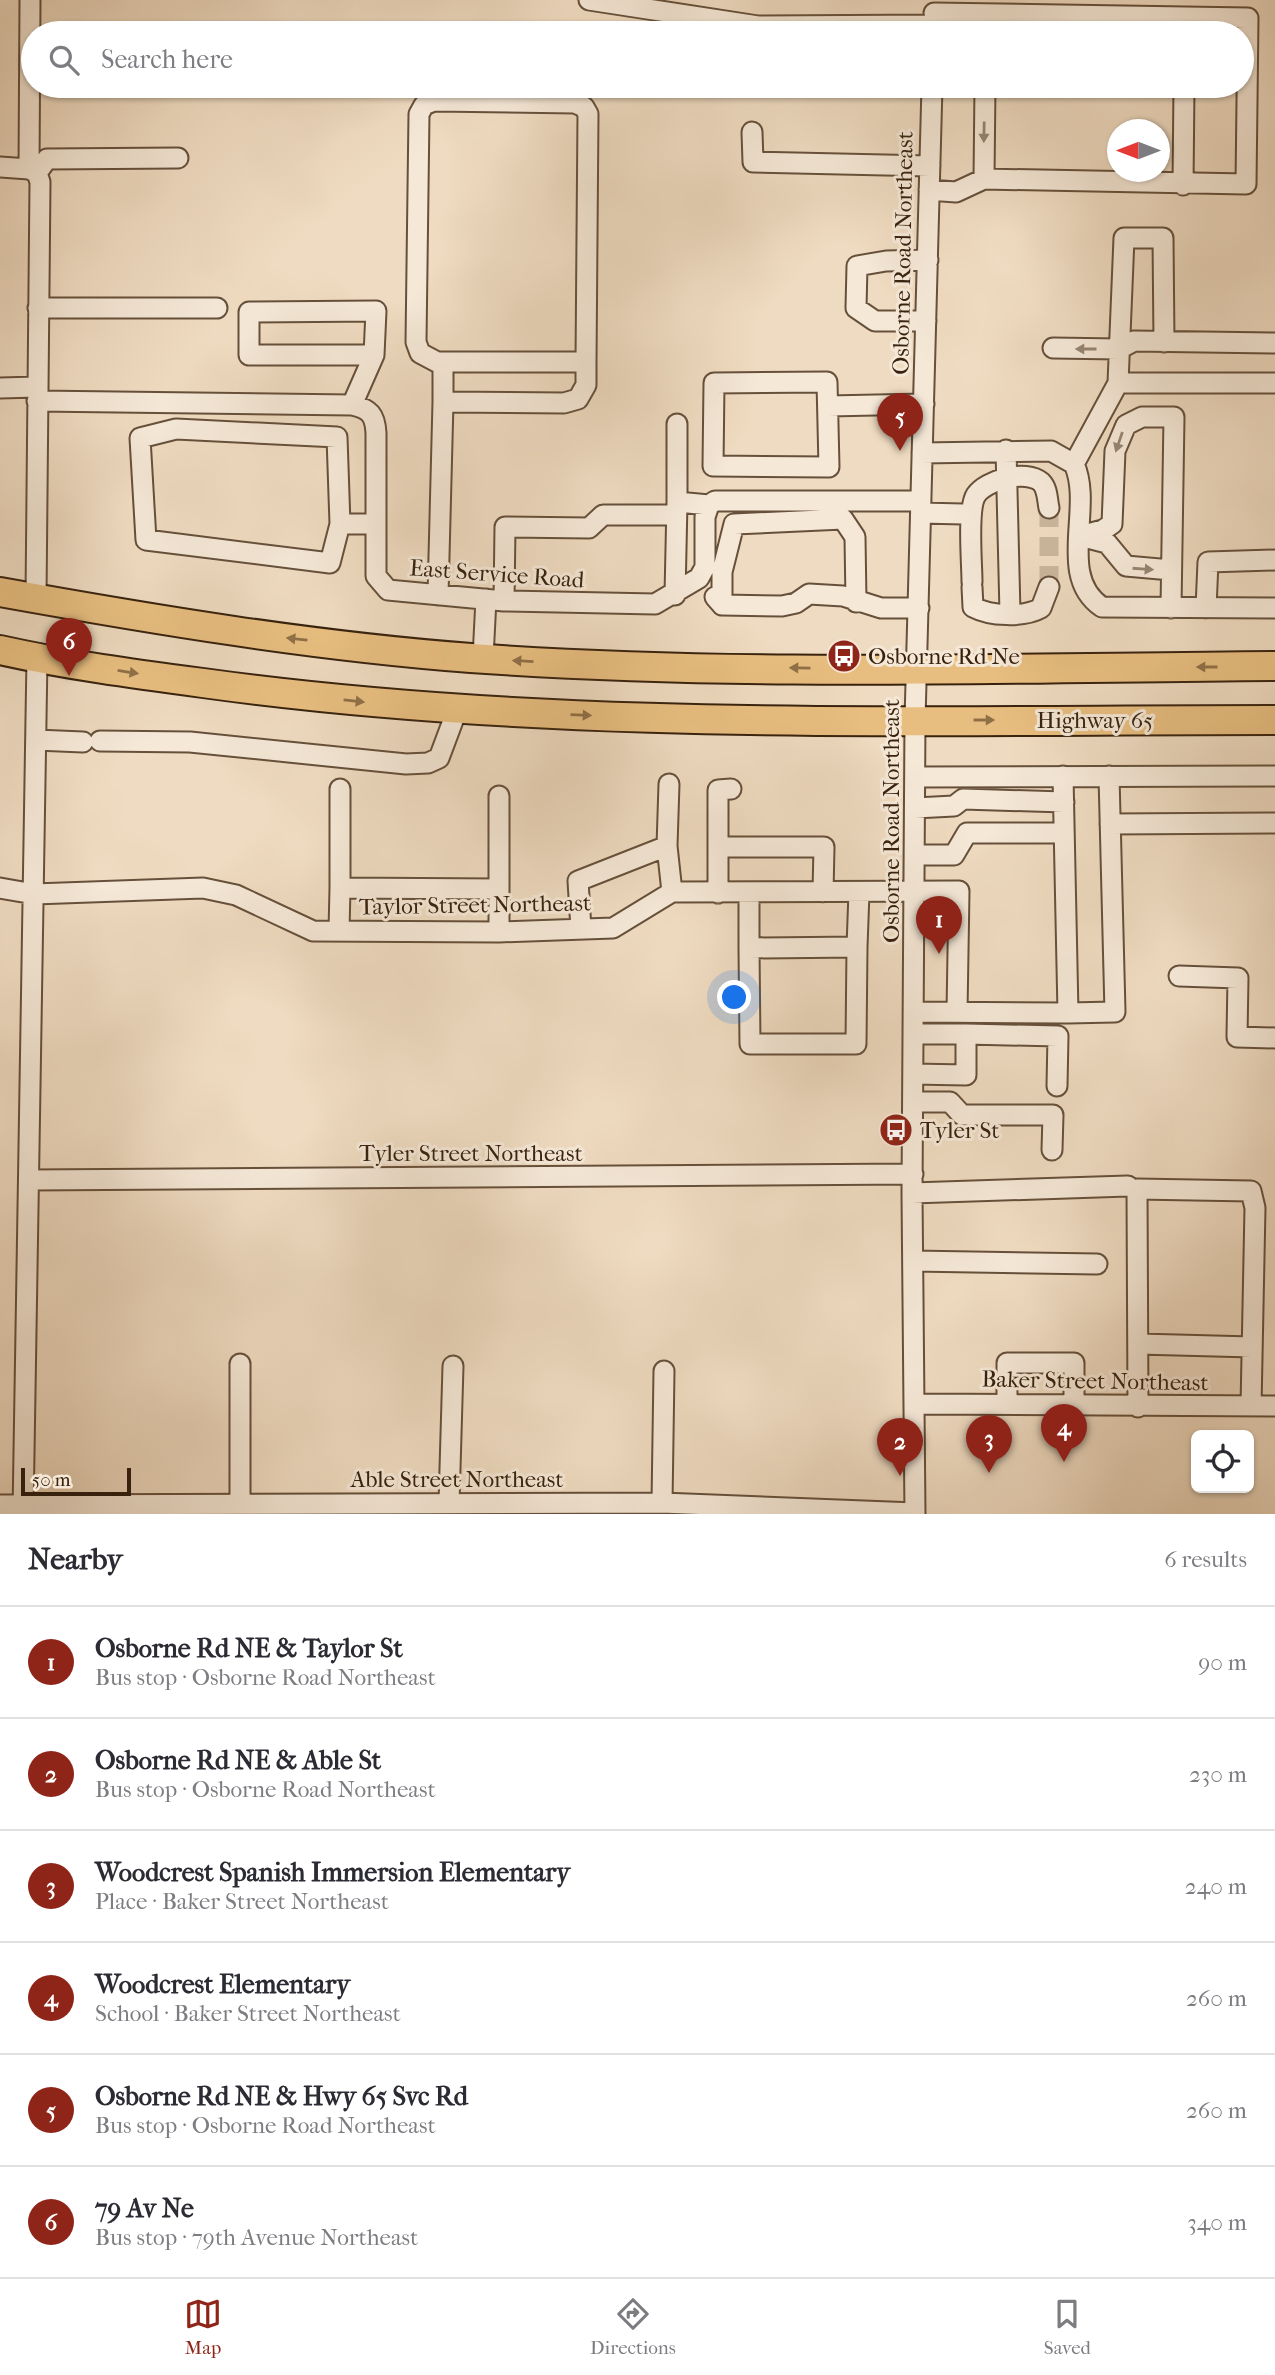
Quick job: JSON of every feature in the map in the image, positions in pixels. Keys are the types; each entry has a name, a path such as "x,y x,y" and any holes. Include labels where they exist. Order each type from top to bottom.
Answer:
{"highway":[{"path":"0,592 216,629 483,659 693,668 1275,666"},
{"name":"Highway 65","path":"0,650 251,690 457,710 762,722 1275,720"}],"street":[{"path":"30,0 30,21"},
{"path":"589,0 726,21"},
{"path":"868,21 934,18 960,21"},
{"path":"1221,21 1248,18 1248,21"},
{"path":"32,98 33,171 40,182 36,598"},
{"name":"Osborne Road Northeast","path":"915,1513 912,1183 915,720 932,98"},
{"path":"984,179 985,98"},
{"path":"1183,185 1184,98"},
{"path":"929,190 956,192 984,179 1183,185 1246,184 1247,98"},
{"path":"443,402 564,403 578,399 586,385 588,114 584,107 575,103 434,101 424,105 419,114 416,342 420,353 426,358 443,362 586,362"},
{"path":"752,132 753,162 930,166"},
{"path":"0,167 33,171 47,159 178,158"},
{"path":"1074,464 1118,383 1124,238 1164,239 1164,342"},
{"path":"926,321 875,321 856,308 856,266 886,261 928,260"},
{"path":"38,308 217,308"},
{"path":"0,388 37,394 179,403 352,405 374,355 376,311 249,312 249,355 374,355"},
{"path":"1053,348 1119,349 1134,341 1275,343"},
{"path":"438,595 443,362"},
{"path":"827,382 828,406 829,467 713,466 714,383 827,382"},
{"path":"1118,383 1275,383"},
{"path":"176,429 179,403"},
{"path":"295,404 295,435"},
{"path":"828,406 924,404"},
{"name":"East Service Road","path":"352,405 370,411 375,419 376,576 380,584 388,590 495,600 642,606 655,604 675,595 699,578"},
{"path":"1110,546 1115,451 1123,430 1136,418 1174,417 1171,608"},
{"path":"675,595 677,424"},
{"path":"176,429 337,437 340,524 330,563 146,540 140,439 176,429"},
{"path":"1006,450 1000,480 1010,613"},
{"path":"922,453 1051,451 1074,464 1080,483 1083,587 1102,607 1275,608"},
{"path":"972,585 963,514 969,490 985,480 1017,477 1040,482 1046,489 1049,508"},
{"path":"1000,480 981,490 972,503 973,607 984,613 1010,613 1041,608 1049,587"},
{"path":"483,659 495,600 505,527 589,527 603,515 709,505 715,501 817,501 921,507 963,514"},
{"path":"816,521 817,501"},
{"path":"709,505 705,517 705,567 699,578 722,606"},
{"path":"722,606 722,572 734,524 843,519 855,537 856,602"},
{"path":"340,524 376,524"},
{"path":"1080,536 1111,525"},
{"path":"1080,536 1103,541 1126,566 1171,570"},
{"path":"1206,608 1208,562 1275,561"},
{"path":"722,606 782,606 796,603 809,594 843,596 881,608 919,608"},
{"path":"23,1510 37,658"},
{"path":"36,740 190,742 406,764 428,763 439,758 457,710"},
{"path":"1004,776 1004,800"},
{"path":"1063,776 1068,1013"},
{"path":"914,1012 1115,1012 1109,776"},
{"path":"915,777 1275,776"},
{"path":"970,777 970,799"},
{"path":"669,784 667,846 672,892 959,891 957,1012"},
{"path":"339,931 340,789"},
{"path":"718,893 718,790 731,789"},
{"path":"499,796 499,932"},
{"path":"915,808 954,806 963,799 1064,802"},
{"path":"1110,824 1275,824"},
{"path":"915,855 954,855 967,833 1063,833"},
{"path":"581,929 578,881 667,846"},
{"path":"718,847 824,847 823,892"},
{"name":"Taylor Street Northeast","path":"0,888 34,894 203,888 236,895 313,931 499,932 613,928 672,892"},
{"path":"340,888 499,889"},
{"path":"749,893 750,1044 856,1044 859,892"},
{"path":"749,948 856,947"},
{"path":"1179,976 1238,978 1237,1037 1275,1038"},
{"path":"914,1034 1058,1035 1057,1086"},
{"path":"913,1074 966,1075 966,1034"},
{"path":"913,1102 950,1102 962,1115 1053,1115 1052,1150"},
{"name":"Tyler Street Northeast","path":"30,1180 1128,1186"},
{"path":"1139,1407 1137,1189 1251,1191 1255,1208 1251,1406"},
{"path":"913,1261 1097,1264"},
{"path":"1139,1344 1252,1347"},
{"path":"1007,1404 1007,1363 1074,1363 1074,1406"},
{"path":"240,1364 240,1504"},
{"path":"453,1366 462,1507"},
{"path":"662,1503 664,1371"},
{"name":"Baker Street Northeast","path":"914,1404 1275,1406"},
{"name":"Able Street Northeast","path":"0,1505 23,1510 240,1504 462,1507 662,1503 915,1513"}],"tunnel":[{"path":"1049,508 1049,587"}],"place":[{"name":"Osborne Rd NE & Hwy 65 Svc Rd","path":"900,451"},
{"name":"Osborne Rd Ne","path":"844,656"},
{"name":"79 Av Ne","path":"69,676"},
{"name":"Osborne Rd NE & Taylor St","path":"939,954"},
{"name":"Tyler St","path":"896,1130"},
{"name":"Woodcrest Elementary","path":"1064,1462"},
{"name":"Woodcrest Spanish Immersion Elementary","path":"989,1473"},
{"name":"Osborne Rd NE & Able St","path":"900,1476"}]}
